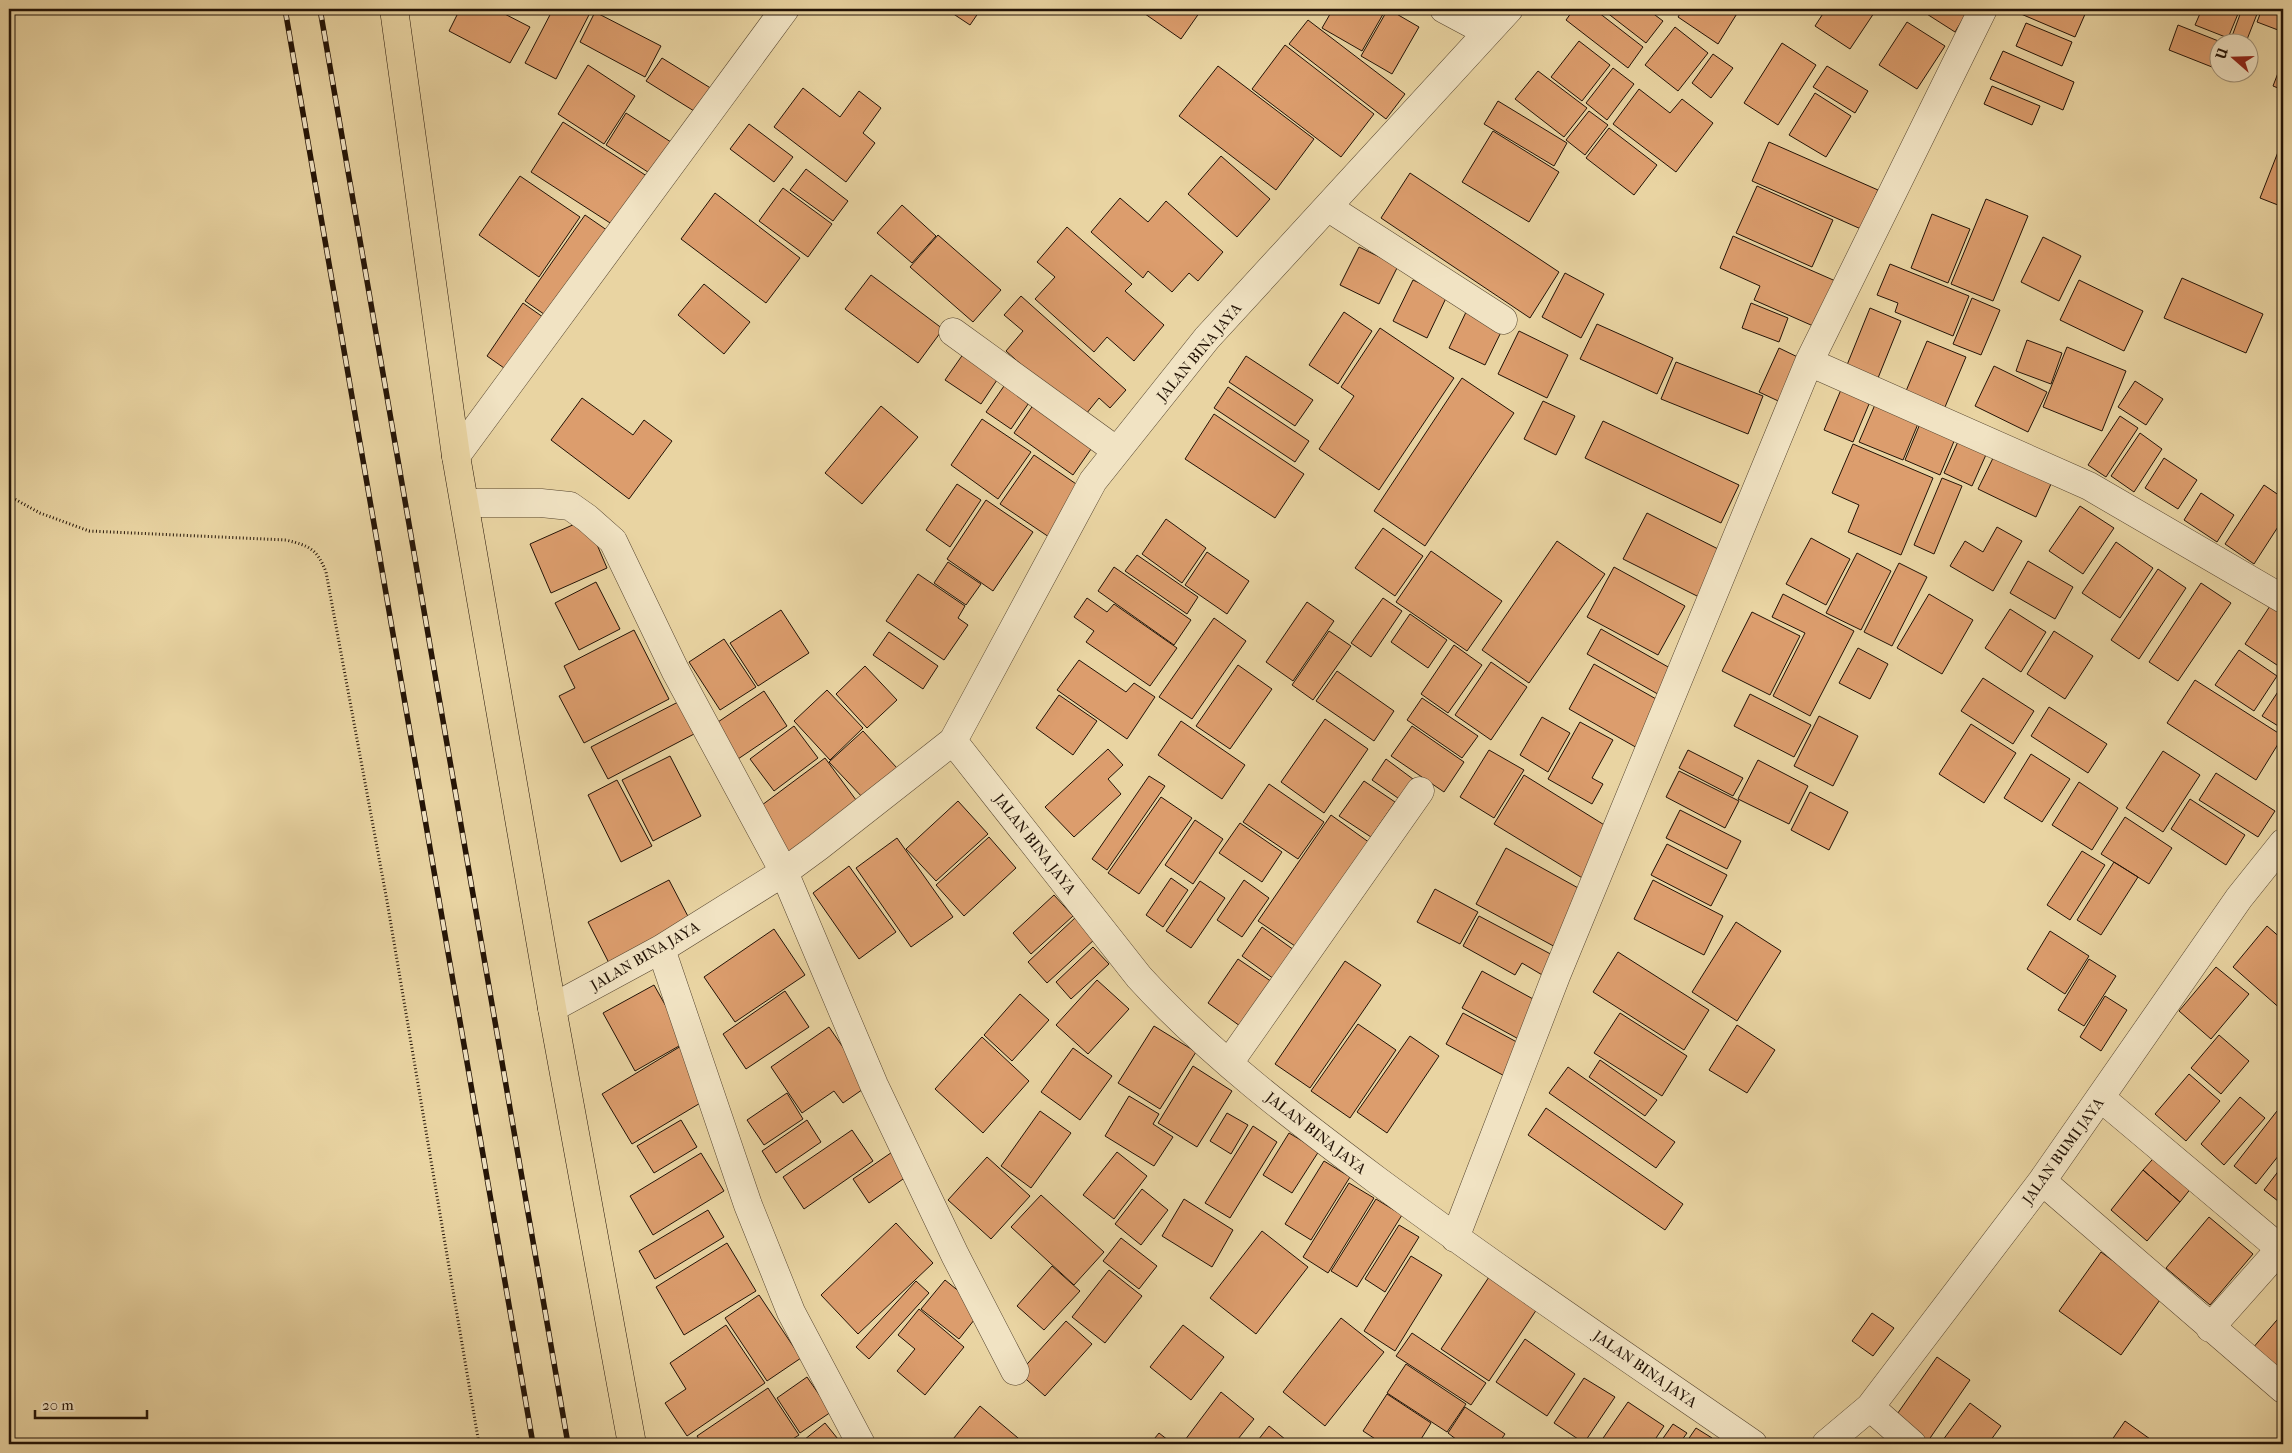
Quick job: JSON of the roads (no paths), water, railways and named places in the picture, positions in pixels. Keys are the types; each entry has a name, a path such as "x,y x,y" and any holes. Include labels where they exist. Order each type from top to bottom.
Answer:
{"main road":[{"path":"394,9 456,456 552,1008 632,1444"}],"street":[{"path":"456,456 785,9"},
{"path":"1444,9 1488,32"},
{"name":"JALAN BINA JAYA","path":"552,1008 661,949 784,872 954,741 1077,506 1093,481 1208,338 1508,9"},
{"path":"1455,1238 1571,939 1809,362 1983,9"},
{"path":"1328,208 1504,320"},
{"path":"953,332 1117,451"},
{"path":"1809,362 2089,486 2283,599"},
{"path":"465,502 541,503 570,506 613,541 675,670 784,872 874,1085 955,1255 1015,1371"},
{"name":"JALAN BINA JAYA","path":"954,741 1139,977 1168,1009 1280,1108 1455,1238 1753,1444"},
{"path":"1229,1063 1420,791"},
{"name":"JALAN BUMI JAYA","path":"1826,1444 1870,1408 2042,1182 2239,898 2283,843"},
{"path":"661,949 748,1205 792,1312 862,1444"},
{"path":"2101,1098 2282,1250 2210,1328"},
{"path":"2042,1182 2283,1390"},
{"path":"1870,1408 1912,1444"}],"railway":[{"path":"285,9 533,1444"},
{"path":"320,9 568,1444"}]}
